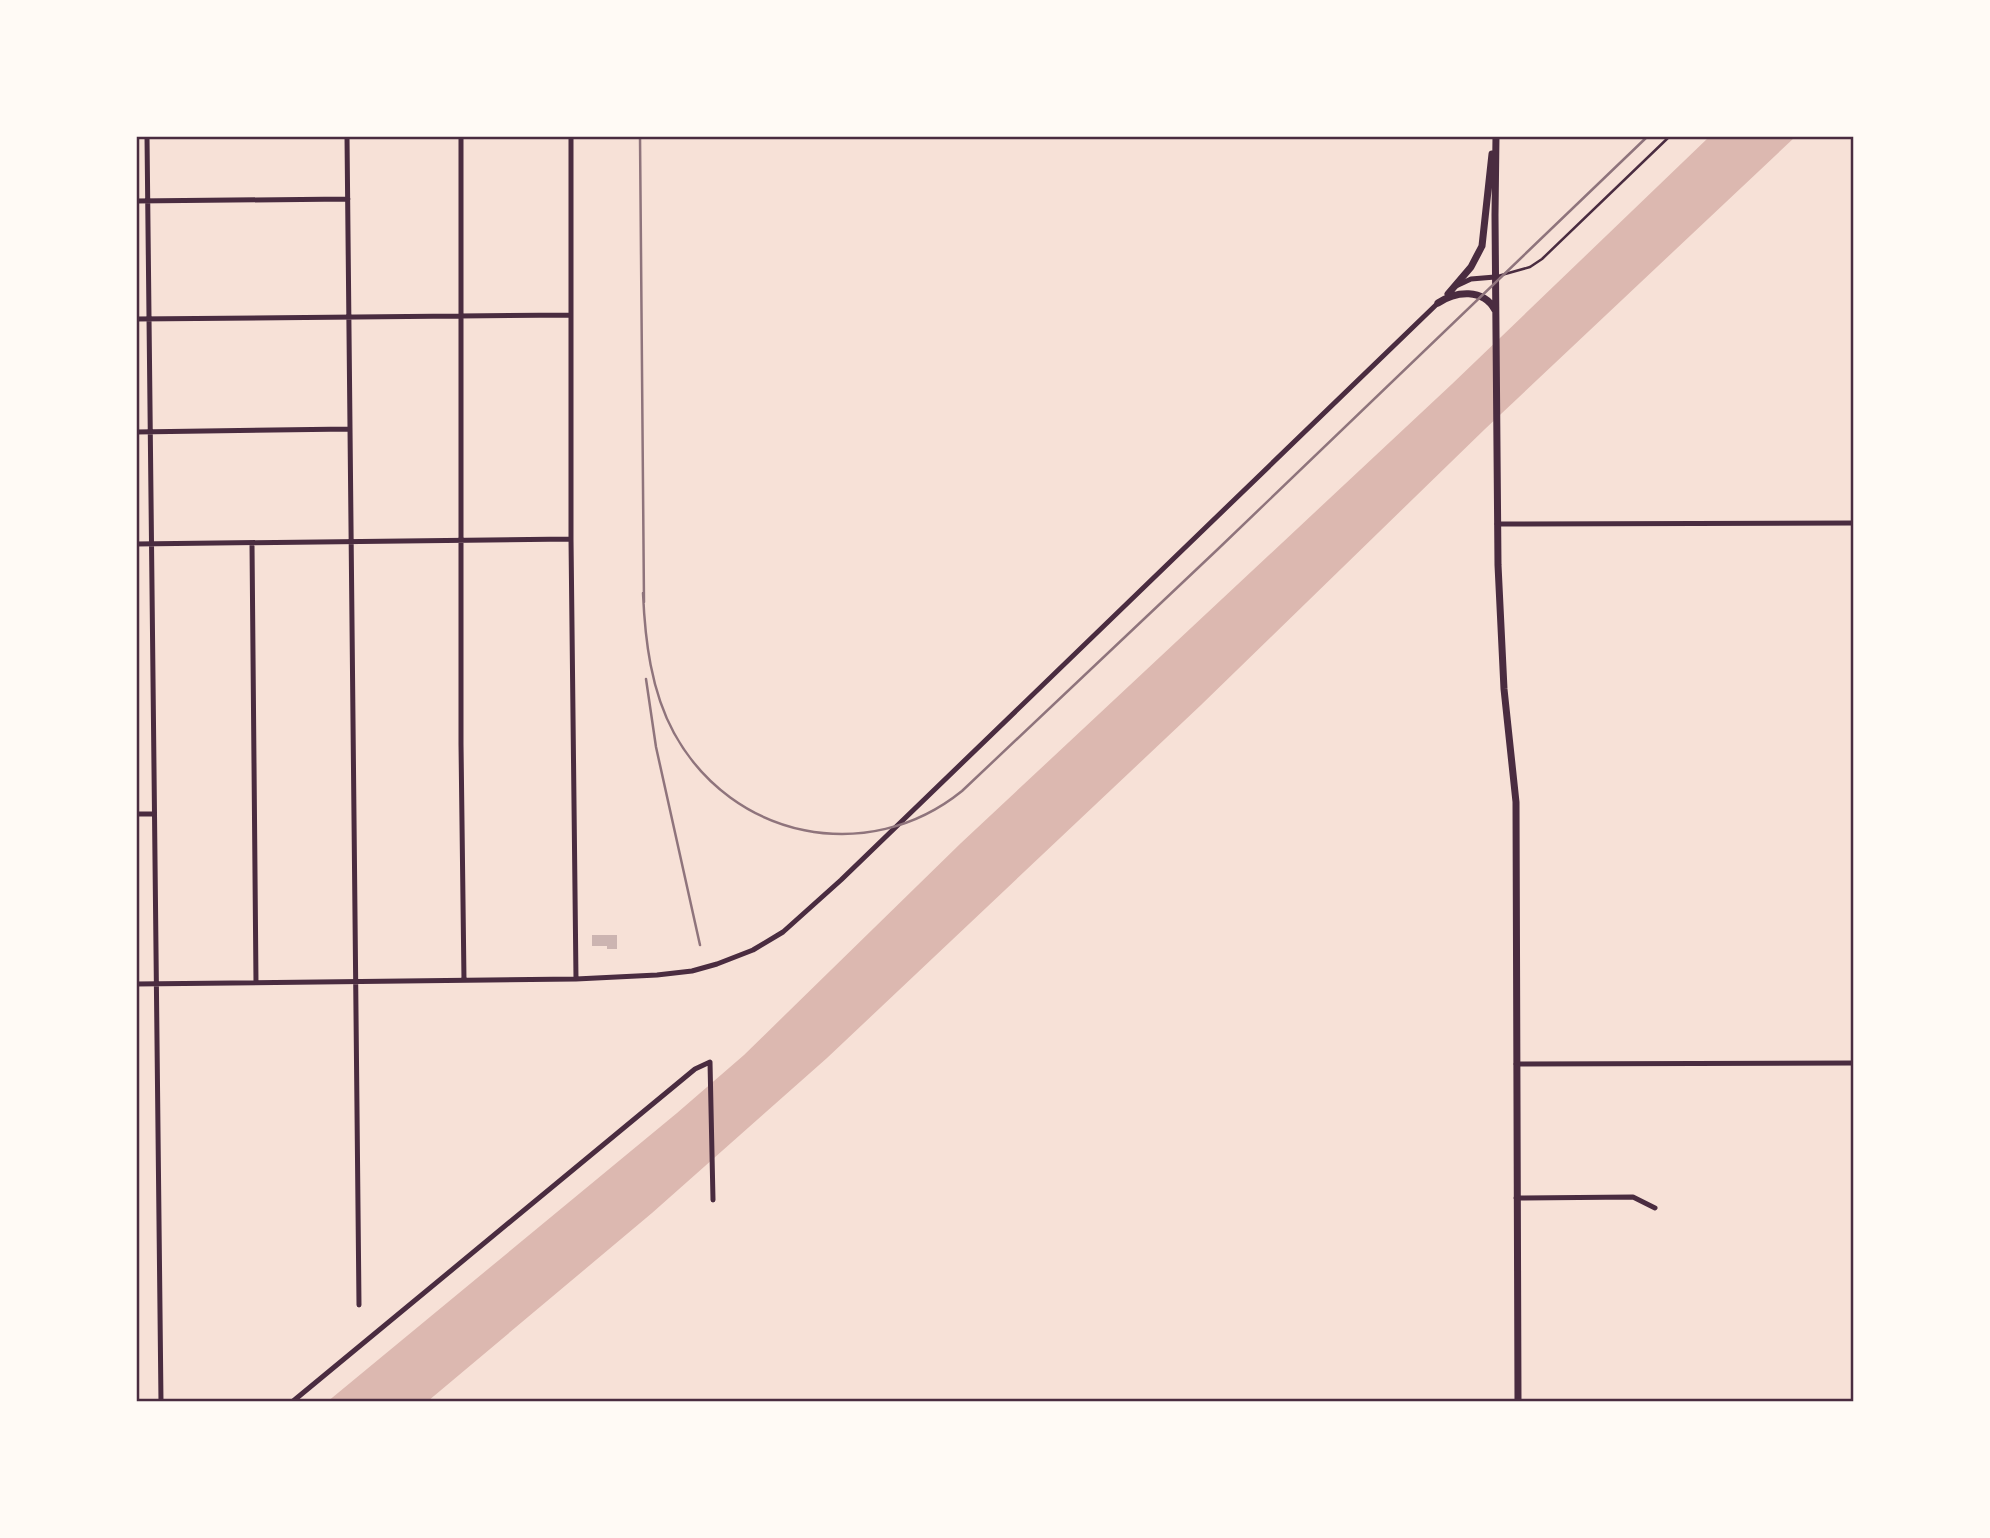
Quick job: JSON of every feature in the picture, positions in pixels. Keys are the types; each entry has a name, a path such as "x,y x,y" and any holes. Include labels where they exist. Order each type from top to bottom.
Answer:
{"main road":[{"path":"1496,136 1497,524 1501,648 1516,802 1518,1402"},
{"path":"1448,294 1471,267 1482,246 1490,165 1496,136"},
{"path":"1438,303 1449,297 1469,293 1484,297 1496,311"}],"street":[{"path":"147,136 161,1402"},
{"path":"347,136 359,1305"},
{"path":"461,136 460,540 464,980"},
{"path":"571,136 571,539 576,979"},
{"path":"136,201 348,200"},
{"path":"136,984 576,979 657,975 705,968 753,950 783,932 841,880 1438,303 1465,281 1495,277"},
{"path":"136,319 570,315"},
{"path":"136,432 349,429"},
{"path":"1497,524 1853,523"},
{"path":"136,544 571,539"},
{"path":"252,544 256,982"},
{"path":"136,814 154,814"},
{"path":"292,1402 695,1069 710,1062 713,1200"},
{"path":"1516,1064 1853,1063"},
{"path":"1516,1198 1633,1197 1655,1208"}],"lane":[{"path":"1495,277 1525,269 1542,259 1670,136"}],"shaded area":[{"path":"1709,137 1795,137 1485,429 1201,705 827,1058 652,1213 428,1401 327,1402 744,1055 961,843 1452,384"}],"building":[{"path":"592,935 617,935 617,949 592,946"}],"railway":[{"path":"640,136 644,602"},
{"path":"643,593 651,665 666,717 699,769 730,797 766,818 804,830 845,834 886,829 925,815 962,791 1648,136"},
{"path":"646,679 656,747 700,945"}]}
